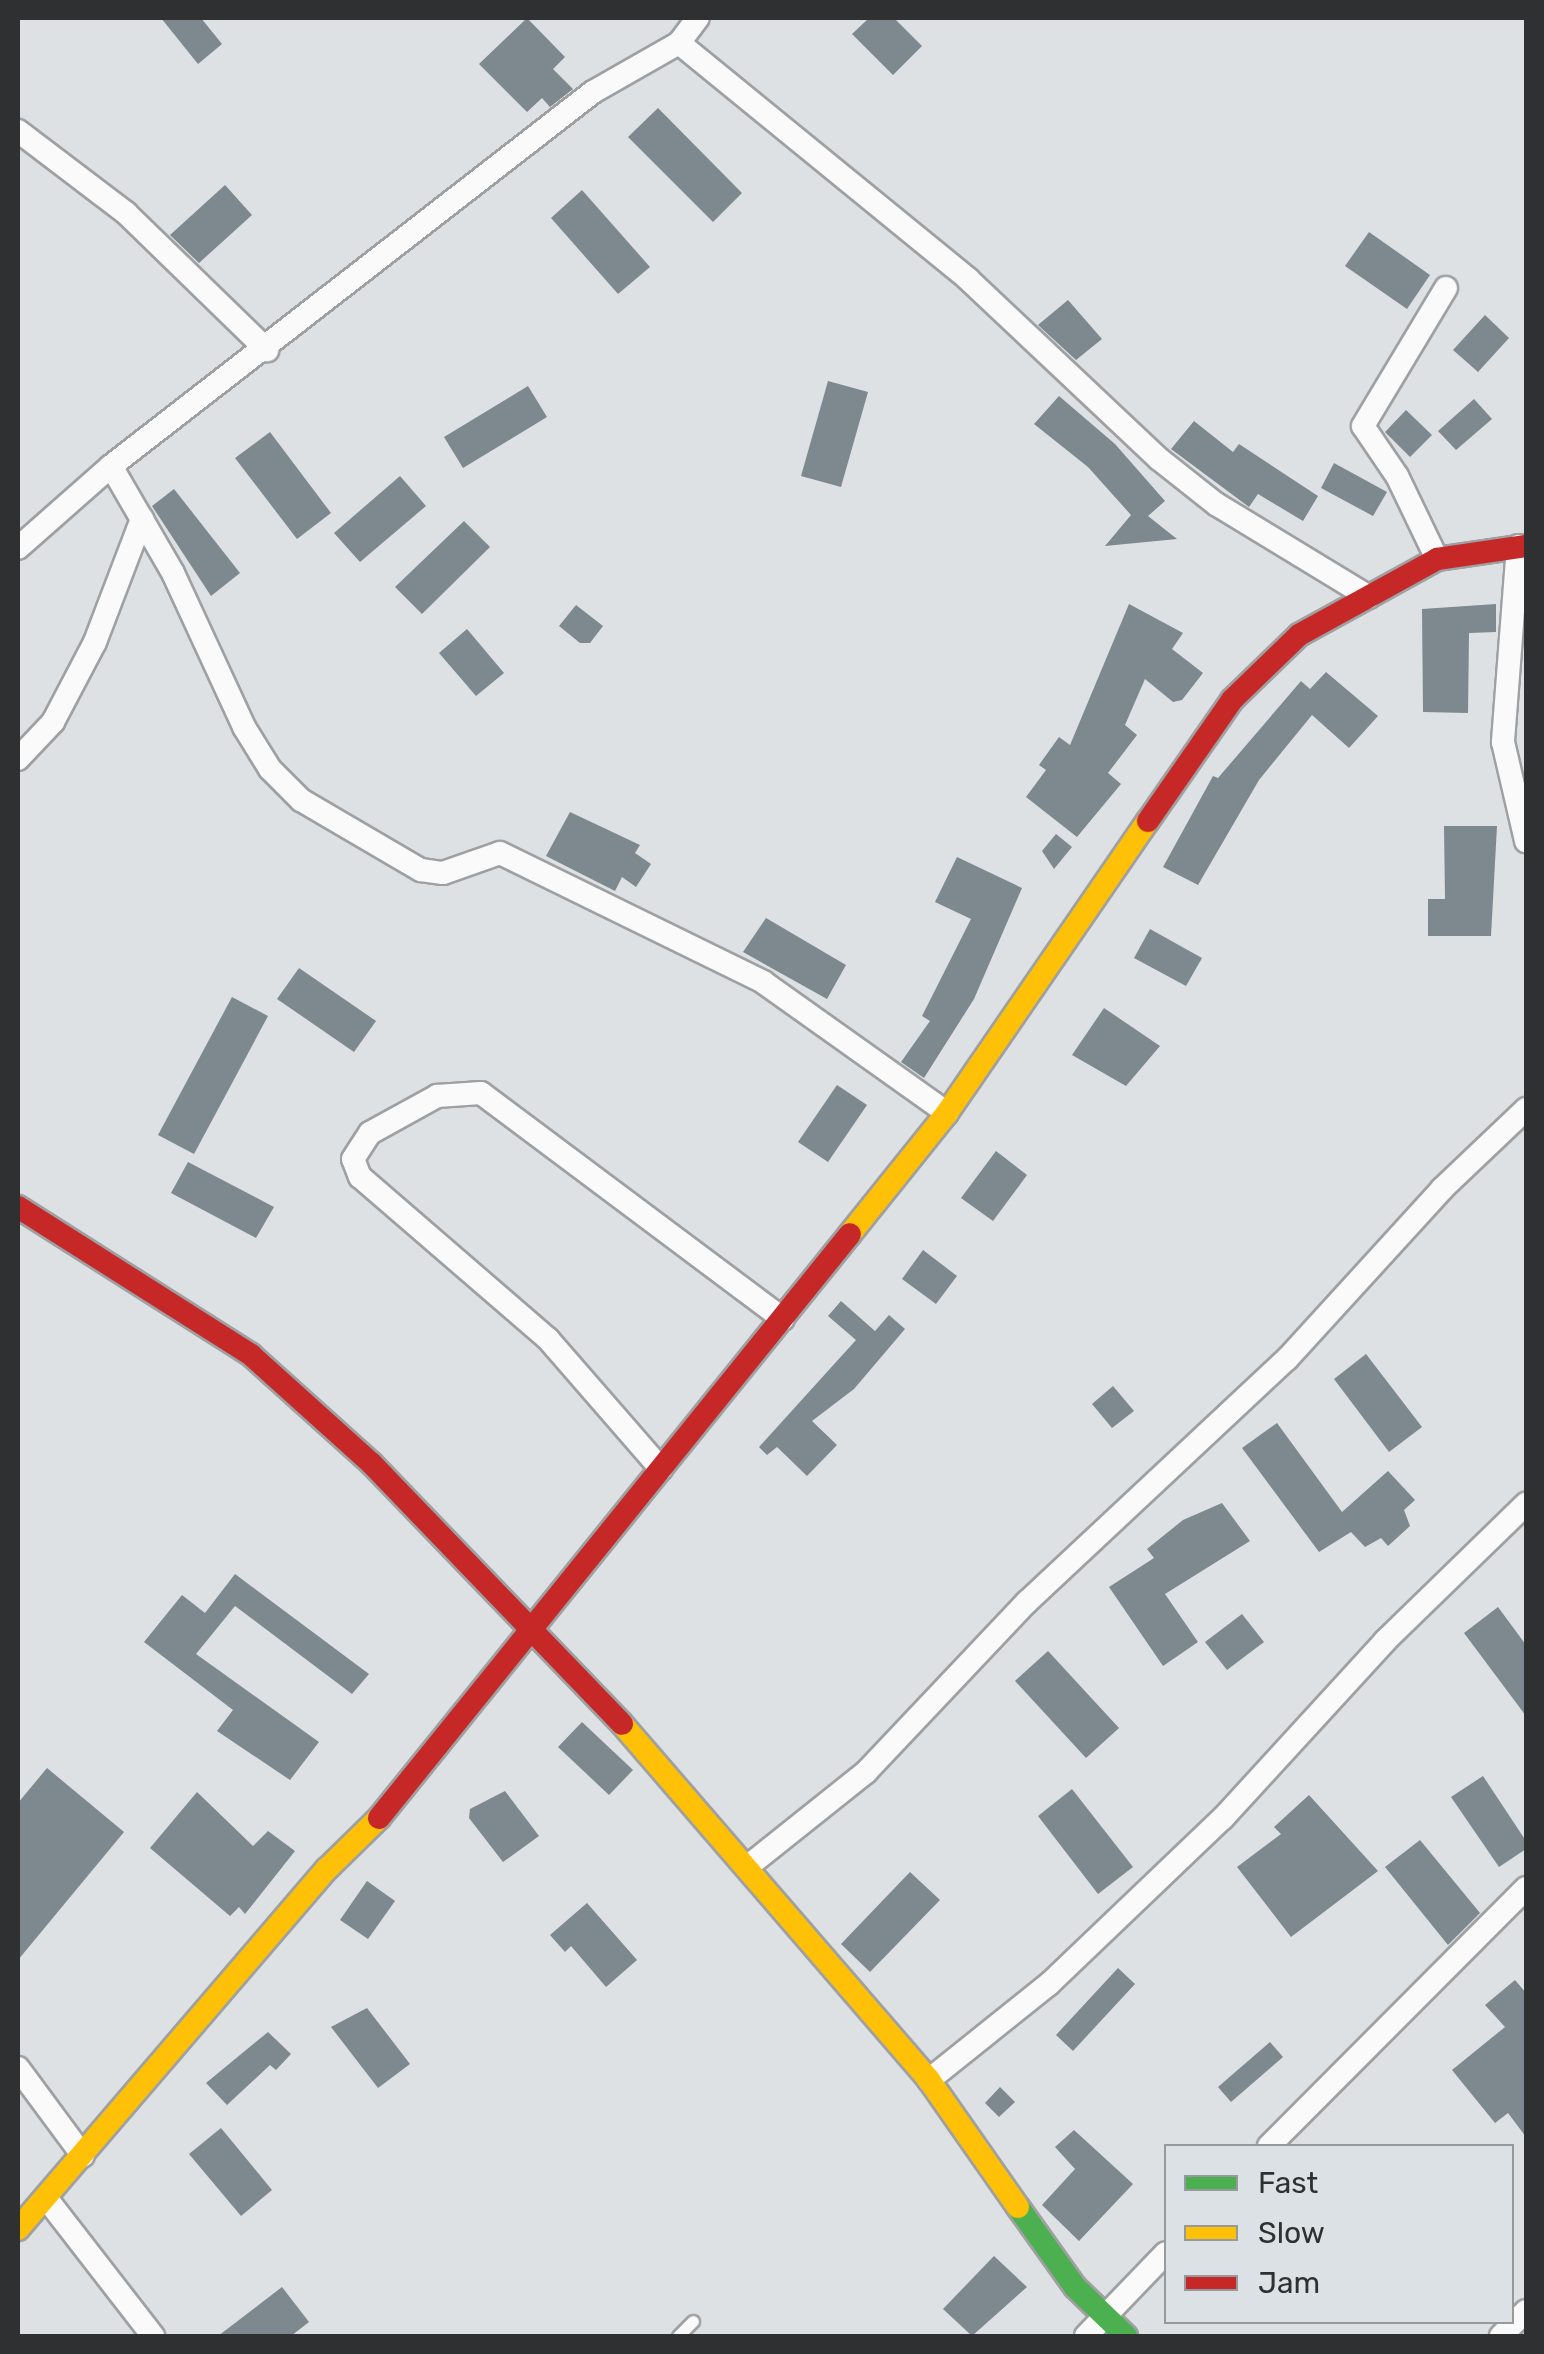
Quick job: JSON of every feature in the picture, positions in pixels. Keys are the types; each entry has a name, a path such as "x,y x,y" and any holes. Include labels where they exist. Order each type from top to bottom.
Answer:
{"street":[{"path":"18,548 111,466 267,350 593,92 679,43 698,18"},
{"path":"679,43 968,279 1159,459 1216,504 1369,597"},
{"path":"18,131 126,213 267,350"},
{"path":"1437,559 1397,476 1363,426 1446,288"},
{"path":"111,466 142,519 244,726 270,770 301,800 421,870 443,873 500,853 763,982 947,1113"},
{"path":"18,759 53,722 87,658 142,519"},
{"path":"18,2230 327,1869 385,1812 783,1319 947,1113 1232,700 1299,635 1437,559 1522,546 1503,742 1526,841"},
{"path":"660,1469 548,1338 360,1178 353,1159 370,1133 437,1096 480,1094 783,1319"},
{"path":"747,1867 866,1772 1027,1602 1287,1358 1442,1189 1526,1108"},
{"path":"18,1207 251,1354 370,1463 533,1628 747,1867 929,2080 1075,2288 1126,2336"},
{"path":"929,2080 1049,1984 1223,1818 1386,1641 1526,1504"},
{"path":"1272,2144 1526,1888"},
{"path":"18,2068 84,2156"},
{"path":"46,2198 153,2336"},
{"path":"1086,2336 1164,2255"}],"lane":[{"path":"678,2336 693,2321"}],"building":[{"path":"161,18 201,18 222,44 198,64"},
{"path":"527,18 565,57 553,69 573,89 550,107 542,98 527,112 479,64"},
{"path":"869,18 894,18 922,46 893,75 852,34"},
{"path":"658,108 742,193 713,222 628,137"},
{"path":"225,185 252,215 199,263 170,235"},
{"path":"582,190 650,267 618,294 551,218"},
{"path":"1369,232 1430,275 1407,309 1345,266"},
{"path":"1068,300 1102,339 1076,360 1038,325"},
{"path":"1485,315 1509,338 1478,372 1453,350"},
{"path":"828,381 868,392 841,487 801,476"},
{"path":"528,386 547,417 463,468 444,437"},
{"path":"1059,396 1115,444 1165,501 1148,516 1177,539 1105,546 1131,515 1088,467 1034,424"},
{"path":"1474,399 1492,419 1456,450 1438,431"},
{"path":"1406,410 1432,435 1410,457 1385,432"},
{"path":"1194,421 1233,452 1239,444 1318,496 1303,521 1258,494 1249,507 1171,449"},
{"path":"270,432 331,513 297,539 235,458"},
{"path":"1334,463 1387,492 1373,516 1321,488"},
{"path":"400,476 426,506 360,562 334,533"},
{"path":"174,489 240,573 211,596 152,506"},
{"path":"464,521 490,547 422,614 395,587"},
{"path":"1129,604 1183,633 1172,649 1203,673 1182,700 1173,702 1145,679 1125,725 1137,735 1108,773 1121,784 1077,837 1026,797 1046,770 1039,765 1059,737 1070,745"},
{"path":"1496,604 1496,632 1469,633 1468,713 1423,712 1422,609"},
{"path":"576,605 603,626 590,643 580,643 559,626"},
{"path":"467,629 504,673 476,696 439,653"},
{"path":"1326,672 1378,716 1349,748 1312,715 1259,780 1198,885 1163,867 1213,776 1218,778 1301,681 1310,689"},
{"path":"570,812 640,845 635,853 651,864 636,887 622,877 615,891 546,856"},
{"path":"1444,826 1497,826 1491,936 1428,936 1428,899 1445,899"},
{"path":"1056,834 1072,847 1054,869 1042,851"},
{"path":"957,857 1022,888 974,999 924,1078 901,1062 930,1021 922,1016 971,919 935,902"},
{"path":"766,918 846,965 827,999 743,952"},
{"path":"1150,929 1202,958 1186,986 1134,958"},
{"path":"299,968 376,1021 354,1052 277,999"},
{"path":"232,997 268,1016 194,1154 158,1135"},
{"path":"1104,1008 1160,1046 1126,1086 1072,1055"},
{"path":"837,1085 867,1105 828,1162 798,1142"},
{"path":"996,1151 1027,1175 993,1221 961,1198"},
{"path":"188,1162 274,1207 256,1238 171,1193"},
{"path":"923,1250 957,1276 936,1304 902,1279"},
{"path":"841,1301 875,1331 889,1315 905,1329 854,1389 812,1421 837,1445 807,1476 777,1447 767,1455 759,1447 856,1340 828,1316"},
{"path":"1366,1354 1422,1427 1389,1452 1334,1379"},
{"path":"1113,1386 1134,1411 1112,1428 1092,1404"},
{"path":"1277,1423 1342,1512 1388,1471 1415,1500 1404,1510 1410,1526 1388,1546 1381,1538 1365,1547 1351,1532 1319,1552 1242,1448"},
{"path":"1222,1503 1250,1541 1165,1594 1198,1642 1163,1666 1109,1587 1154,1558 1147,1549 1183,1520"},
{"path":"235,1574 369,1674 352,1694 235,1606 196,1654 319,1742 290,1780 217,1731 233,1710 144,1642 182,1595 205,1613"},
{"path":"1498,1607 1526,1645 1526,1716 1464,1633"},
{"path":"1242,1614 1264,1642 1227,1670 1205,1642"},
{"path":"1048,1651 1119,1728 1086,1758 1015,1681"},
{"path":"582,1722 633,1770 609,1795 558,1747"},
{"path":"47,1768 124,1832 18,1960 18,1803"},
{"path":"1483,1776 1526,1841 1526,1849 1499,1867 1451,1797"},
{"path":"1072,1789 1133,1867 1098,1894 1038,1816"},
{"path":"505,1791 539,1836 503,1862 469,1818 470,1809"},
{"path":"197,1792 253,1846 268,1831 295,1851 245,1914 239,1907 230,1916 150,1848"},
{"path":"1309,1795 1378,1871 1291,1937 1237,1867 1281,1834 1274,1827"},
{"path":"1420,1840 1480,1913 1448,1945 1385,1867"},
{"path":"910,1872 940,1900 870,1972 841,1944"},
{"path":"367,1881 395,1901 368,1939 340,1920"},
{"path":"587,1903 637,1960 606,1987 571,1946 565,1952 550,1935"},
{"path":"1118,1968 1135,1984 1073,2051 1056,2035"},
{"path":"1515,1980 1526,1993 1526,2137 1508,2113 1495,2123 1452,2070 1505,2027 1485,2005"},
{"path":"367,2008 410,2064 378,2088 331,2027"},
{"path":"268,2032 291,2054 276,2070 270,2065 227,2105 206,2083"},
{"path":"1270,2042 1283,2057 1231,2102 1218,2087"},
{"path":"1000,2087 1015,2102 999,2117 985,2103"},
{"path":"221,2128 272,2190 241,2216 189,2154"},
{"path":"1074,2130 1133,2184 1079,2241 1042,2205 1075,2169 1055,2147"},
{"path":"994,2256 1027,2287 972,2336 943,2309"},
{"path":"282,2287 309,2322 291,2336 218,2336"}],"traffic: fast":[{"path":"1018,2207 1075,2287 1126,2336"}],"traffic: slow":[{"path":"850,1234 947,1113 1148,821"},
{"path":"622,1724 929,2080 1018,2207"},
{"path":"18,2229 327,1869 379,1818"}],"traffic: jam":[{"path":"1148,821 1232,700 1299,635 1437,559 1526,546"},
{"path":"18,1207 251,1355 371,1463 622,1724"},
{"path":"379,1818 850,1234"}]}
